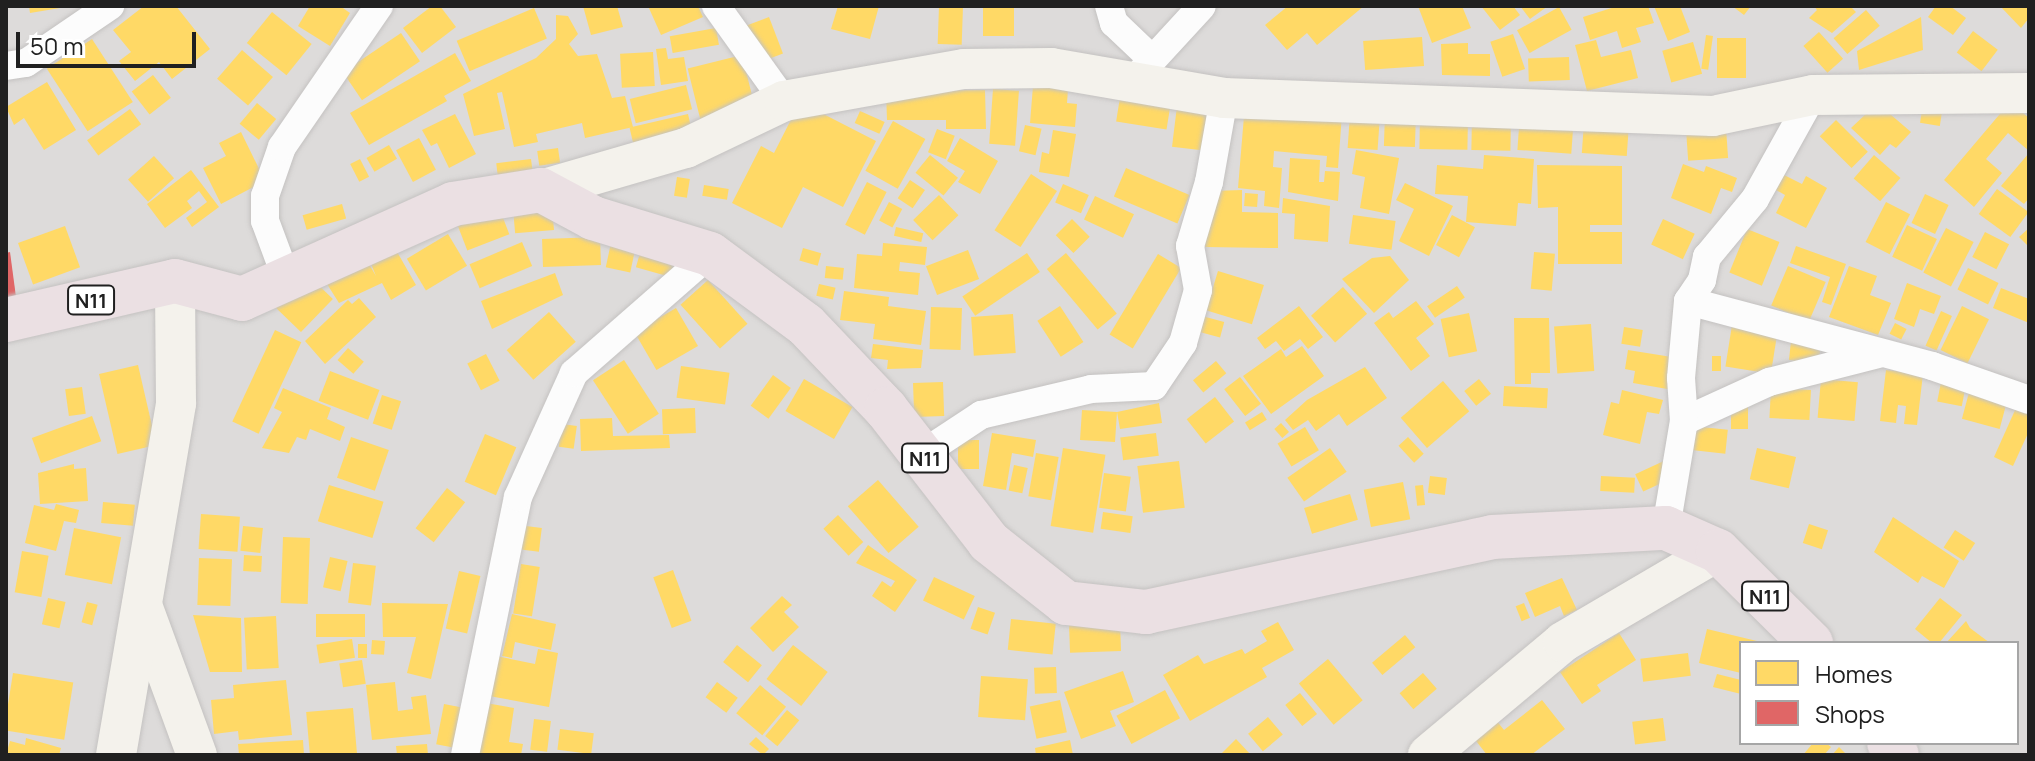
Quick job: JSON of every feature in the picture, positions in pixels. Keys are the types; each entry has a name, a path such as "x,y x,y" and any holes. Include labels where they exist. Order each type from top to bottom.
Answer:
{"highway":[{"name":"N11","path":"6,320 175,281 242,299 453,204 541,190 593,218 710,254 806,325 922,454 989,542 1066,603 1146,612 1492,537 1666,528 1718,551 1809,641"}],"street":[{"path":"6,66 26,63 110,6"},
{"path":"287,280 265,221 265,196 273,171 282,147 379,6"},
{"path":"716,6 784,101"},
{"path":"1109,6 1114,23 1142,70"},
{"path":"1142,70 1202,6"},
{"path":"541,190 686,148 784,101 964,69 1142,70 1224,98 1713,116 1813,95 2029,93"},
{"path":"1666,528 1684,421 1681,378 1688,301 1702,280 1707,257 1755,199 1813,95"},
{"path":"922,454 981,415 1091,389 1154,386 1183,343 1198,290 1190,246 1209,182 1224,98"},
{"path":"465,755 518,497 574,373 710,254"},
{"path":"116,755 176,403 175,281"},
{"path":"1688,301 2004,388 2029,400"},
{"path":"1684,421 1769,382 1879,354"},
{"path":"1428,755 1563,642 1718,551"},
{"path":"141,603 197,755"}],"shaded area":[{"path":"6,6 2029,6 2029,755 6,755"}],"building: Homes":[{"path":"29,6 60,6 60,8 30,13"},
{"path":"144,6 176,6 210,49 172,79 159,62 135,81 119,61 131,52 113,30"},
{"path":"310,6 340,6 350,13 330,46 298,26"},
{"path":"432,6 440,6 456,27 422,53 403,28"},
{"path":"583,6 617,6 623,27 591,35"},
{"path":"648,6 698,6 703,17 661,35"},
{"path":"838,6 879,6 870,39 831,29"},
{"path":"939,6 963,7 962,45 938,44"},
{"path":"983,6 1014,6 1014,36 983,36"},
{"path":"1288,6 1364,6 1317,45 1307,33 1287,50 1265,25"},
{"path":"1418,6 1462,6 1471,28 1432,43"},
{"path":"1481,6 1513,6 1520,15 1500,30"},
{"path":"1520,6 1548,6 1530,19"},
{"path":"1618,6 1648,6 1654,23 1636,28 1641,42 1622,48 1617,31 1590,40 1583,17"},
{"path":"1654,6 1680,6 1690,32 1668,41"},
{"path":"1732,6 1751,6 1744,15"},
{"path":"1814,6 1850,6 1856,12 1832,33 1809,18 1817,10"},
{"path":"1936,6 1950,6 1966,18 1953,35 1928,17"},
{"path":"2000,6 2029,6 2029,18 2021,28"},
{"path":"1559,7 1572,30 1530,53 1517,30"},
{"path":"534,8 547,38 470,71 457,41"},
{"path":"1866,10 1880,26 1847,54 1834,38"},
{"path":"272,12 312,44 286,75 247,43"},
{"path":"556,15 568,16 578,34 569,44 578,56 597,54 612,98 625,96 633,127 585,138 582,123 536,134 538,142 514,147 502,92 497,93 505,129 474,136 463,94 536,58 556,39"},
{"path":"769,17 783,53 761,62 747,26"},
{"path":"1921,17 1923,50 1859,70 1857,51"},
{"path":"716,28 719,45 673,53 670,36"},
{"path":"1973,31 1998,50 1982,71 1957,53"},
{"path":"1819,32 1843,59 1827,73 1803,46"},
{"path":"401,33 420,61 362,100 343,72"},
{"path":"1513,34 1525,69 1502,77 1490,42"},
{"path":"1706,35 1713,36 1708,70 1701,69"},
{"path":"1422,37 1424,66 1365,70 1363,41"},
{"path":"1717,38 1746,38 1746,78 1717,78"},
{"path":"92,39 133,102 88,131 47,68"},
{"path":"1596,40 1601,57 1631,50 1638,78 1587,91 1575,45"},
{"path":"1693,42 1702,74 1671,83 1662,51"},
{"path":"1468,43 1468,54 1490,54 1490,76 1442,75 1441,44"},
{"path":"666,48 668,59 684,57 688,81 661,85 656,49"},
{"path":"242,50 273,77 248,106 217,79"},
{"path":"653,52 655,86 622,88 620,54"},
{"path":"455,53 471,81 444,96 447,101 369,145 350,113"},
{"path":"742,55 755,106 700,120 688,69"},
{"path":"1569,57 1570,80 1529,81 1528,58"},
{"path":"153,75 171,98 150,114 132,92"},
{"path":"47,82 76,130 44,150 24,118 14,125 6,107"},
{"path":"686,85 692,109 636,123 630,99"},
{"path":"1033,86 1068,89 1067,103 1077,104 1075,127 1030,123"},
{"path":"993,89 1019,91 1015,146 989,144"},
{"path":"985,90 986,129 946,129 946,120 887,120 886,91"},
{"path":"1121,91 1171,99 1167,130 1116,122"},
{"path":"1178,98 1210,102 1204,151 1172,147"},
{"path":"800,102 876,141 843,207 803,187 782,228 732,203 761,146 774,153"},
{"path":"2010,102 2029,118 2029,151 2008,133 1986,159 2002,173 1974,207 1944,180"},
{"path":"257,103 276,119 259,140 240,124"},
{"path":"1923,104 1943,107 1940,126 1920,123"},
{"path":"130,109 141,124 98,156 87,140"},
{"path":"860,111 885,122 879,134 855,123"},
{"path":"1869,111 1890,114 1911,132 1896,148 1890,144 1880,155 1851,128"},
{"path":"1520,113 1574,117 1571,154 1517,150"},
{"path":"455,114 476,154 449,168 437,143 431,146 422,130"},
{"path":"688,114 693,136 635,150 630,127"},
{"path":"1342,114 1338,168 1326,167 1327,156 1274,151 1273,167 1282,168 1279,208 1264,206 1265,191 1238,188 1244,116"},
{"path":"1350,114 1380,116 1378,150 1348,148"},
{"path":"1385,114 1416,115 1415,147 1384,146"},
{"path":"1420,115 1468,116 1467,150 1419,149"},
{"path":"1472,115 1511,116 1510,151 1471,150"},
{"path":"1836,120 1868,152 1852,168 1820,136"},
{"path":"893,121 925,139 898,189 865,171"},
{"path":"1584,122 1629,125 1627,156 1582,153"},
{"path":"1025,125 1042,129 1035,155 1019,151"},
{"path":"1726,128 1728,158 1688,161 1686,131"},
{"path":"937,129 955,136 946,159 928,152"},
{"path":"1053,130 1076,134 1069,177 1039,172 1042,152 1049,154"},
{"path":"241,132 265,181 221,204 203,168 226,156 219,143"},
{"path":"419,138 436,170 413,182 396,150"},
{"path":"960,138 998,161 980,194 958,182 965,171 947,161"},
{"path":"389,145 397,159 374,172 366,158"},
{"path":"558,148 560,163 539,166 537,151"},
{"path":"1356,150 1399,158 1389,214 1360,208 1365,177 1352,174"},
{"path":"2029,153 2029,198 2024,204 2001,186"},
{"path":"930,155 958,178 944,196 916,173"},
{"path":"1484,155 1534,159 1531,204 1518,203 1516,226 1466,222 1468,196 1435,194 1437,165 1483,169"},
{"path":"1874,155 1900,178 1880,201 1854,178"},
{"path":"154,156 174,178 148,202 128,179"},
{"path":"1290,158 1320,160 1319,182 1324,182 1325,171 1340,172 1338,201 1288,192"},
{"path":"360,159 369,177 359,182 350,164"},
{"path":"531,159 533,176 498,180 496,163"},
{"path":"1683,164 1704,172 1706,166 1737,178 1732,192 1721,188 1711,214 1671,198"},
{"path":"1537,165 1622,166 1622,225 1590,225 1590,232 1622,232 1622,264 1558,264 1558,207 1538,208"},
{"path":"1126,168 1190,195 1177,223 1114,197"},
{"path":"191,170 219,207 192,227 186,218 207,202 199,191 187,201 192,208 165,228 147,204"},
{"path":"1031,174 1057,191 1021,247 995,230"},
{"path":"1784,175 1802,184 1806,176 1827,188 1806,228 1776,213 1785,195 1776,190"},
{"path":"677,177 690,179 687,198 674,196"},
{"path":"910,180 925,190 913,208 898,198"},
{"path":"867,182 887,192 865,235 845,225"},
{"path":"1405,183 1453,206 1429,256 1399,241 1414,209 1396,200"},
{"path":"1063,184 1089,195 1081,213 1055,202"},
{"path":"704,185 729,189 727,200 702,196"},
{"path":"1997,189 2029,212 2010,237 1979,214"},
{"path":"1242,190 1242,212 1278,213 1278,248 1205,247 1212,191"},
{"path":"1245,193 1258,194 1257,207 1244,206"},
{"path":"1925,194 1949,205 1935,234 1911,223"},
{"path":"939,195 958,215 933,240 913,220"},
{"path":"1095,196 1134,214 1123,238 1084,220"},
{"path":"1283,198 1330,206 1328,242 1294,239 1295,214 1282,213"},
{"path":"889,202 902,209 892,228 879,221"},
{"path":"1886,202 1910,214 1890,254 1866,242"},
{"path":"342,204 346,218 307,230 303,215"},
{"path":"552,207 554,230 515,233 513,210"},
{"path":"500,210 509,234 467,250 458,226"},
{"path":"1353,215 1396,221 1392,250 1349,244"},
{"path":"1452,215 1475,227 1459,257 1436,245"},
{"path":"1072,219 1090,237 1073,253 1056,235"},
{"path":"1663,219 1695,234 1683,259 1651,244"},
{"path":"1907,225 1937,239 1922,271 1892,257"},
{"path":"65,226 80,267 33,284 18,243"},
{"path":"896,227 923,233 921,242 894,236"},
{"path":"1946,228 1974,242 1951,287 1923,273"},
{"path":"2029,228 2029,247 2019,237"},
{"path":"1747,229 1779,242 1762,286 1729,273"},
{"path":"1985,232 2009,244 1996,269 1972,257"},
{"path":"448,234 467,266 426,290 407,259"},
{"path":"600,237 601,265 543,267 542,239"},
{"path":"612,238 636,243 630,273 606,267"},
{"path":"522,242 532,266 480,288 470,264"},
{"path":"883,243 927,247 925,265 900,262 899,271 920,273 918,295 854,288 857,254 882,256"},
{"path":"642,246 677,256 671,277 636,267"},
{"path":"1796,246 1846,264 1831,305 1822,302 1830,277 1790,263"},
{"path":"803,248 821,253 818,266 799,260"},
{"path":"396,250 416,285 391,300 382,283 339,303 327,284 366,259 376,276 371,264"},
{"path":"968,250 979,279 937,295 926,266"},
{"path":"1534,252 1555,254 1552,291 1531,289"},
{"path":"1027,253 1040,272 975,316 962,297"},
{"path":"1066,253 1117,314 1098,330 1047,269"},
{"path":"1158,254 1181,268 1133,348 1110,335"},
{"path":"1390,256 1409,280 1374,313 1342,279 1372,258"},
{"path":"826,266 844,268 843,280 825,278"},
{"path":"1788,266 1826,282 1809,322 1771,306"},
{"path":"1849,266 1877,276 1870,295 1891,303 1878,335 1829,317"},
{"path":"1968,268 1999,283 1988,304 1957,290"},
{"path":"1218,271 1264,285 1252,324 1206,310"},
{"path":"555,273 563,295 492,329 481,301"},
{"path":"307,274 333,299 301,332 275,307"},
{"path":"708,280 747,324 720,349 681,305"},
{"path":"1907,283 1941,296 1934,314 1920,309 1914,327 1894,319"},
{"path":"819,284 836,288 833,300 816,296"},
{"path":"1457,286 1465,298 1435,318 1427,306"},
{"path":"1343,287 1367,314 1335,343 1311,316"},
{"path":"2001,288 2029,299 2029,323 1993,308"},
{"path":"844,291 889,297 888,306 926,311 921,345 873,339 875,324 840,320"},
{"path":"359,298 376,317 325,364 305,341 348,300 352,304"},
{"path":"1416,301 1434,324 1416,338 1430,356 1411,371 1374,323 1389,312 1393,318"},
{"path":"1060,306 1083,342 1061,357 1037,321"},
{"path":"1299,306 1323,337 1308,349 1300,339 1284,351 1276,341 1265,349 1257,338"},
{"path":"1962,306 1989,319 1967,363 1941,350"},
{"path":"931,307 962,308 961,350 930,349"},
{"path":"676,308 698,346 656,370 634,332"},
{"path":"1941,311 1952,316 1937,351 1926,346"},
{"path":"549,312 576,342 533,380 507,350"},
{"path":"1469,313 1477,351 1449,357 1441,319"},
{"path":"1013,314 1016,353 974,356 971,317"},
{"path":"1202,316 1224,322 1220,337 1198,331"},
{"path":"1514,318 1549,318 1550,373 1531,373 1531,384 1515,384"},
{"path":"1895,323 1907,329 1901,340 1890,334"},
{"path":"1591,324 1594,371 1557,373 1554,327"},
{"path":"1732,325 1777,332 1771,374 1725,366"},
{"path":"1624,327 1643,330 1640,347 1621,344"},
{"path":"275,330 301,342 259,434 232,422"},
{"path":"1791,341 1821,344 1819,363 1789,360"},
{"path":"873,344 923,350 921,368 887,369 888,360 871,358"},
{"path":"1302,346 1324,376 1271,414 1243,376 1281,349 1286,357"},
{"path":"348,348 364,362 353,374 338,360"},
{"path":"1628,350 1678,358 1673,390 1633,383 1635,371 1625,369"},
{"path":"486,354 500,381 481,390 467,364"},
{"path":"1712,356 1721,356 1721,371 1712,371"},
{"path":"624,360 659,414 628,434 593,380"},
{"path":"1216,361 1226,373 1203,393 1193,380"},
{"path":"138,365 156,445 117,454 99,374"},
{"path":"681,366 730,373 725,405 677,398"},
{"path":"1365,367 1387,398 1347,426 1339,414 1316,431 1308,420 1293,430 1285,420 1307,400"},
{"path":"1886,370 1923,374 1917,425 1904,424 1906,406 1898,405 1896,423 1880,421"},
{"path":"330,371 379,390 368,420 319,401"},
{"path":"773,375 791,388 768,419 751,406"},
{"path":"1240,377 1261,404 1245,416 1224,389"},
{"path":"1942,377 1967,382 1962,406 1937,402"},
{"path":"804,379 852,407 834,439 786,411"},
{"path":"1479,379 1491,394 1476,406 1464,391"},
{"path":"1821,379 1858,382 1854,421 1818,418"},
{"path":"1443,381 1469,411 1427,448 1401,418"},
{"path":"943,382 944,416 914,417 913,383"},
{"path":"1971,385 2009,395 2000,429 1962,419"},
{"path":"1504,386 1548,388 1547,408 1503,406"},
{"path":"82,387 86,414 69,416 65,389"},
{"path":"283,388 331,408 327,419 345,427 340,441 310,429 306,440 297,437 289,453 262,448 282,412 274,408"},
{"path":"1771,388 1811,390 1809,420 1769,418"},
{"path":"1622,390 1663,400 1659,414 1647,412 1640,444 1603,435 1611,402 1619,404"},
{"path":"382,395 401,401 392,430 373,424"},
{"path":"1215,397 1234,421 1206,444 1187,419"},
{"path":"1159,403 1162,423 1120,429 1117,412"},
{"path":"1731,405 1748,405 1748,429 1731,429"},
{"path":"695,408 696,433 663,434 662,409"},
{"path":"2016,408 2029,414 2029,431 2013,466 1994,457"},
{"path":"1082,410 1117,412 1115,442 1080,440"},
{"path":"1262,412 1267,420 1250,430 1245,423"},
{"path":"92,416 101,441 41,463 32,438"},
{"path":"612,418 613,436 669,435 670,448 581,451 580,419"},
{"path":"1281,423 1289,432 1282,438 1274,429"},
{"path":"562,424 577,426 574,449 559,447"},
{"path":"1692,426 1728,430 1725,454 1689,450"},
{"path":"1305,427 1319,450 1291,467 1278,443"},
{"path":"992,433 1036,440 1033,457 1012,453 1006,490 983,486"},
{"path":"1156,433 1159,456 1123,460 1120,437"},
{"path":"485,434 516,447 496,495 465,482"},
{"path":"351,437 389,450 375,491 337,478"},
{"path":"1408,437 1424,454 1414,463 1398,446"},
{"path":"958,440 979,440 979,469 958,469"},
{"path":"1063,448 1105,455 1093,533 1051,526"},
{"path":"1330,448 1347,472 1304,502 1287,478"},
{"path":"1757,448 1796,457 1789,488 1750,479"},
{"path":"1036,453 1059,457 1051,500 1028,496"},
{"path":"1666,460 1674,477 1643,492 1635,474"},
{"path":"1179,461 1185,508 1143,513 1137,466"},
{"path":"74,464 74,469 86,468 88,501 40,504 38,473"},
{"path":"1014,465 1028,468 1022,493 1009,490"},
{"path":"1104,473 1131,477 1126,511 1099,508"},
{"path":"1430,476 1447,478 1445,495 1428,493"},
{"path":"1601,476 1635,478 1634,493 1600,491"},
{"path":"878,480 919,527 888,553 848,506"},
{"path":"1403,482 1410,519 1371,527 1364,490"},
{"path":"329,485 384,502 372,538 318,521"},
{"path":"1423,485 1425,505 1417,506 1415,486"},
{"path":"447,488 465,502 434,542 416,528"},
{"path":"1350,494 1358,520 1312,534 1304,508"},
{"path":"103,502 135,505 133,526 101,523"},
{"path":"56,504 79,510 76,523 64,521 56,551 25,543 34,505 54,510"},
{"path":"1103,512 1133,516 1130,533 1101,529"},
{"path":"201,514 240,517 237,552 199,549"},
{"path":"838,515 863,542 849,556 823,529"},
{"path":"1893,517 1959,561 1944,588 1922,576 1918,583 1874,552"},
{"path":"1809,524 1828,530 1822,549 1803,543"},
{"path":"518,525 542,528 539,552 515,549"},
{"path":"243,526 263,528 260,553 240,551"},
{"path":"74,528 121,537 112,584 65,575"},
{"path":"1955,530 1975,543 1964,561 1944,548"},
{"path":"283,537 310,538 308,604 281,603"},
{"path":"868,545 917,580 895,612 872,596 882,581 891,587 895,581 856,563"},
{"path":"22,551 49,556 41,597 15,592"},
{"path":"244,555 262,556 261,572 243,571"},
{"path":"330,557 348,561 341,591 323,587"},
{"path":"199,558 232,559 230,606 197,605"},
{"path":"353,563 376,566 371,606 348,603"},
{"path":"521,564 540,567 532,616 513,613"},
{"path":"673,570 691,621 672,628 653,577"},
{"path":"459,571 480,576 467,633 446,628"},
{"path":"934,577 975,596 964,620 923,601"},
{"path":"1562,578 1577,610 1564,616 1560,606 1535,617 1525,593"},
{"path":"782,596 792,605 784,612 799,627 773,652 750,628"},
{"path":"48,598 66,602 59,628 42,624"},
{"path":"1940,598 1962,615 1941,641 1930,641 1915,629"},
{"path":"87,602 98,605 92,625 82,622"},
{"path":"382,603 448,604 431,679 407,673 416,637 383,637"},
{"path":"1524,603 1530,618 1522,621 1516,606"},
{"path":"978,607 995,613 988,635 971,629"},
{"path":"316,614 365,614 365,637 316,637"},
{"path":"512,614 556,624 551,650 515,642 512,658 502,656"},
{"path":"193,615 241,618 242,672 210,672"},
{"path":"276,616 279,668 247,670 244,618"},
{"path":"1011,619 1056,624 1053,655 1008,650"},
{"path":"1966,621 1987,641 1948,641"},
{"path":"1120,622 1121,651 1070,653 1069,624"},
{"path":"1278,622 1294,650 1262,668 1267,677 1190,721 1163,675 1198,655 1204,664 1242,649 1245,654 1267,641 1261,631"},
{"path":"1707,629 1757,641 1739,641 1739,673 1699,663"},
{"path":"1619,633 1636,660 1597,685 1601,691 1582,704 1560,672"},
{"path":"1405,635 1415,647 1382,675 1372,663"},
{"path":"352,639 355,658 319,663 316,645"},
{"path":"372,640 385,641 384,655 371,654"},
{"path":"358,644 367,644 367,658 358,658"},
{"path":"737,645 762,665 748,682 723,662"},
{"path":"793,645 828,672 801,706 767,679"},
{"path":"538,649 558,653 549,707 489,696 496,656 535,664"},
{"path":"1688,653 1691,676 1643,682 1640,659"},
{"path":"1328,659 1363,700 1334,725 1299,683"},
{"path":"362,660 366,684 343,687 339,664"},
{"path":"1056,667 1057,693 1035,694 1034,668"},
{"path":"1123,671 1134,702 1110,711 1116,726 1081,739 1064,692"},
{"path":"13,673 73,683 64,740 6,731"},
{"path":"1423,673 1437,689 1413,709 1400,693"},
{"path":"1717,674 1739,680 1739,694 1713,687"},
{"path":"981,676 1028,679 1025,720 978,717"},
{"path":"286,680 292,735 239,740 238,731 214,734 211,700 234,698 233,685"},
{"path":"395,682 398,711 413,709 411,697 426,695 431,734 372,740 366,685"},
{"path":"717,682 738,698 726,713 706,697"},
{"path":"760,685 786,707 762,735 736,713"},
{"path":"1165,690 1180,718 1131,744 1116,716"},
{"path":"1300,693 1317,714 1302,726 1285,705"},
{"path":"1060,700 1067,732 1037,739 1030,706"},
{"path":"1542,700 1565,729 1531,755 1487,755 1473,737 1496,720 1504,730"},
{"path":"486,703 514,708 509,742 523,744 521,755 478,755"},
{"path":"444,704 465,708 457,748 436,744"},
{"path":"353,708 357,755 310,755 306,712"},
{"path":"787,710 799,720 777,746 765,736"},
{"path":"1268,717 1283,735 1263,751 1248,734"},
{"path":"1663,718 1666,741 1635,745 1632,722"},
{"path":"534,719 551,721 547,752 530,750"},
{"path":"560,729 594,733 591,754 557,750"},
{"path":"756,737 769,749 763,755 749,744"},
{"path":"26,738 61,748 59,755 6,755 10,741 25,745"},
{"path":"1236,739 1251,755 1220,755"},
{"path":"303,740 304,755 239,755 238,744"},
{"path":"1070,740 1073,755 1036,755 1035,748"},
{"path":"427,744 428,755 397,755 396,746"},
{"path":"1811,745 1831,747 1824,755 1803,755"},
{"path":"1839,747 1847,755 1832,755"}],"building: Shops":[{"path":"10,252 16,297 6,298 6,253"}]}
